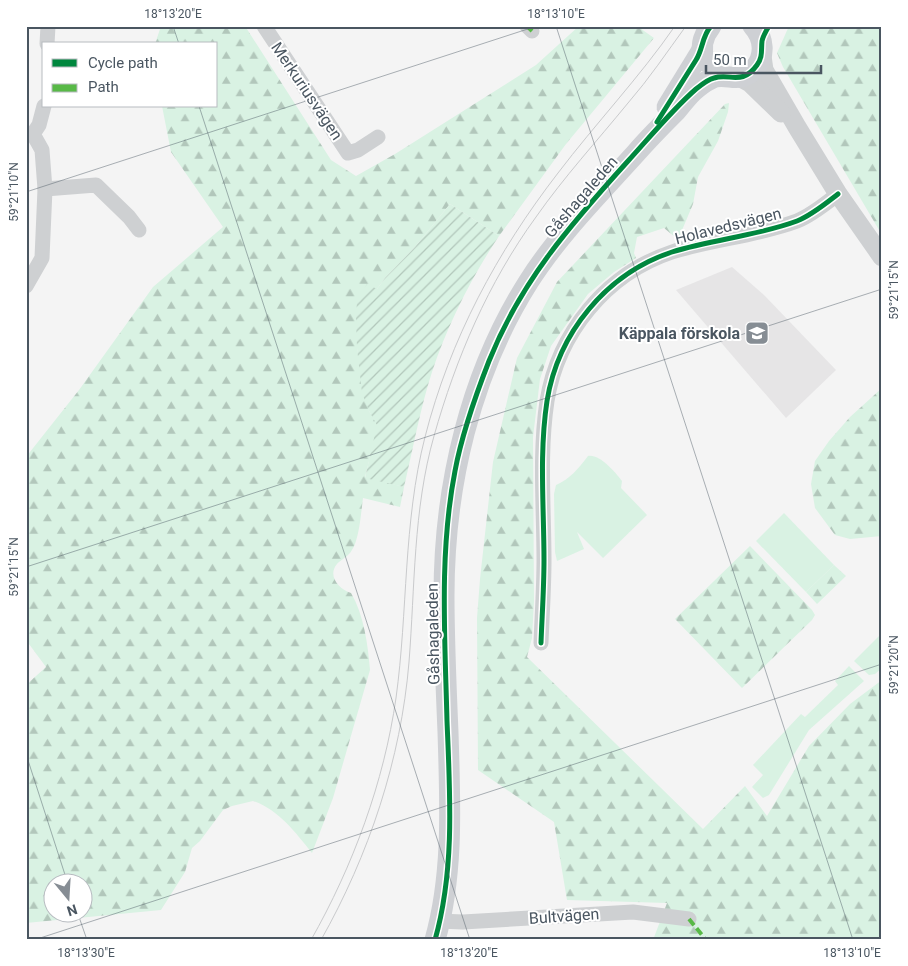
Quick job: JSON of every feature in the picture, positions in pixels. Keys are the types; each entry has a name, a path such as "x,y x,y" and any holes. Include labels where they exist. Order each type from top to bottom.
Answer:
{"main road":[{"name":"Gåshagaleden","path":"705,36 708,66 715,73 732,77"},
{"name":"Gåshagaleden","path":"643,145 705,36"},
{"name":"Gåshagaleden","path":"436,934 447,872 450,828 444,594 450,499 471,408 507,320 530,282 560,239 643,145 698,87 714,78 732,77 752,71 761,38"}],"street":[{"path":"47,42 48,26"},
{"name":"Merkuriusvägen","path":"264,26 348,153 358,150 378,137"},
{"path":"761,38 764,70 838,194 882,257"},
{"path":"732,77 750,83 797,127"},
{"path":"26,286 42,258 45,189 42,150 29,135 38,125 43,108"},
{"path":"45,189 96,186 129,217 139,230"},
{"name":"Holavedsvägen","path":"541,643 544,561 543,476 546,416 552,380 561,354 572,333 600,295 640,266 690,247 796,221 817,210 838,194"},
{"name":"Bultvägen","path":"436,934 463,922 633,912 689,919"}],"shaded area":[{"name":"Käppala förskola","path":"732,267 765,296 836,370 786,418 676,290"}],"green space":[{"path":"161,26 245,26 331,160 356,176 395,154 536,65 579,26 637,26 654,38 566,144 499,236 450,204 377,289 357,348 369,411 378,425 365,477 404,487 400,507 363,498 359,527 353,549 334,569 333,573 336,582 351,593 359,611 367,640 370,670 333,798 312,853 286,823 271,810 253,801 232,806 223,810 200,841 192,848 185,872 161,910 92,917 92,874 42,874 42,921 26,923 26,685 46,667 26,640 26,457 79,390 153,287 223,227 171,152 162,108 218,108 218,42 156,42"},
{"path":"789,26 882,26 882,235 783,67 777,53"},
{"path":"729,103 728,112 718,141 698,177 693,204 680,235 676,238 664,228 637,237 634,253 636,258 614,272 588,294 551,346 540,379 533,437 534,601 532,638 527,657 703,829 745,786 767,816 809,746 850,704 882,680 882,940 653,940 667,903 567,900 554,822 478,770 477,618 480,579 493,462 517,358 557,282 725,104"},
{"path":"450,204 499,236 461,302 438,354 424,400 404,487 365,478 377,425 362,393 357,348 357,300 367,284 377,289"},
{"path":"882,388 882,536 850,539 835,535 815,508 811,484 815,461 850,417"},
{"path":"588,456 597,458 611,469 622,481 621,488 647,515 603,558 577,532 584,549 557,561 555,552 554,494 556,485 574,473"},
{"path":"784,513 834,565 806,592 756,541"},
{"path":"750,546 815,615 742,688 675,619"},
{"path":"834,565 846,576 817,604 806,592"},
{"path":"882,633 882,668 875,674 869,675 854,661"},
{"path":"849,666 864,681 809,730 769,795 763,798 752,787 763,775 753,765 801,714 805,717 838,685 835,681"}],"tram line":[{"path":"311,940 353,853 365,823 384,761 391,729 400,665 409,534 418,469 435,401 448,366 478,298 515,234 558,173 647,64 675,26"},
{"path":"321,940 354,874 368,840 380,806 399,734 409,662 418,520 422,492 434,436 463,350 488,295 536,217 569,173 643,85 686,26"}],"marked path":[{"path":"527,26 532,31"},
{"path":"689,919 706,940"}],"cycle path":[{"path":"657,122 696,60 711,26"},
{"path":"435,940 446,886 450,831 444,627 447,533 458,457 479,388 489,361 516,305 532,279 567,231 661,124 696,89 712,79 720,77 736,78 752,71 760,59 762,39 769,26"},
{"path":"541,643 544,570 543,441 547,401 553,376 562,352 574,330 589,309 606,291 626,275 648,262 672,252 782,226 803,219 838,194"}],"place":[{"name":"Käppala förskola","path":"757,333"}]}
